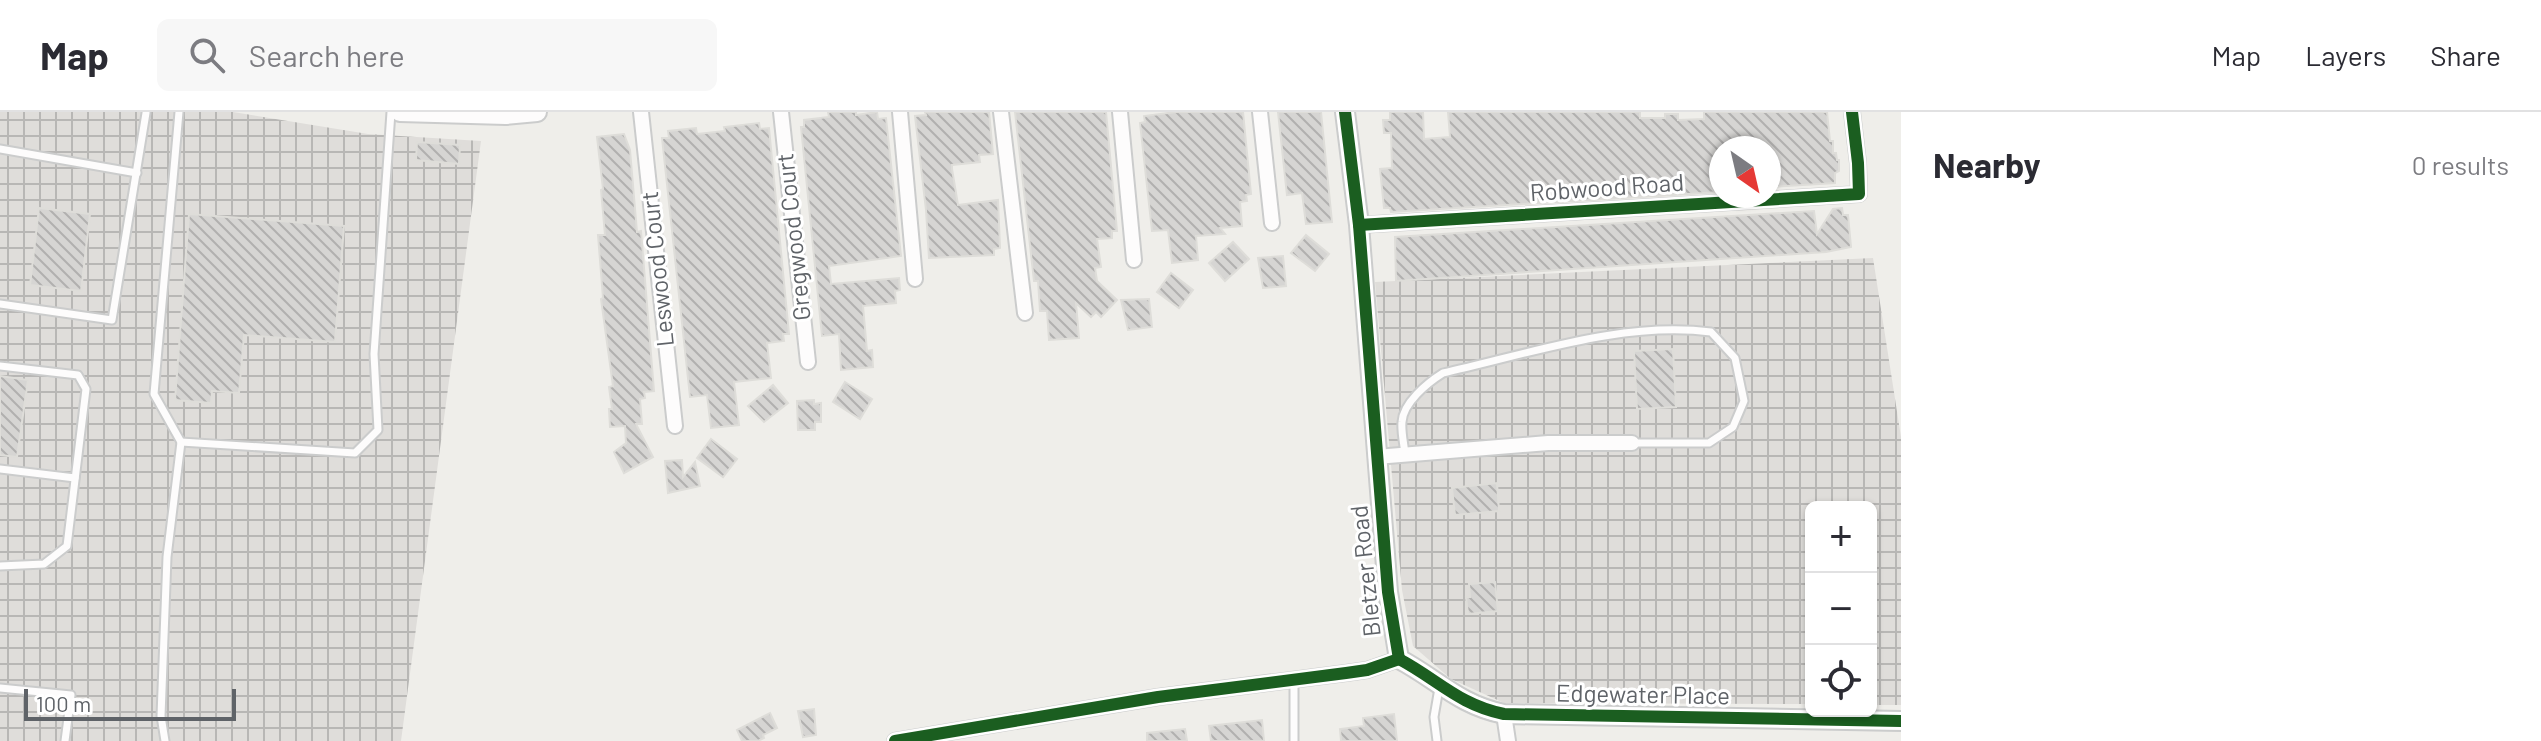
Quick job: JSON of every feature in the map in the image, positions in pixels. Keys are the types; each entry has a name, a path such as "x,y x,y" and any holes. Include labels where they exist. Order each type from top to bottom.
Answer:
{"street":[{"path":"400,112 506,115 537,112"},
{"name":"Leswood Court","path":"641,112 675,426"},
{"name":"Gregwood Court","path":"781,112 808,362"},
{"path":"900,112 915,279"},
{"path":"1001,112 1025,313"},
{"path":"1120,112 1134,260"},
{"path":"1260,112 1272,223"},
{"name":"Bletzer Road","path":"895,741 1143,699 1367,670 1399,659 1388,592 1359,225 1345,112"},
{"name":"Robwood Road","path":"1359,225 1859,194 1852,112"},
{"path":"1376,457 1548,443 1632,443"},
{"name":"Edgewater Place","path":"1399,659 1473,706 1504,714 1901,721"},
{"path":"1504,714 1508,741"}],"lane":[{"path":"165,741 161,716 167,557 181,442 154,394 179,112"},
{"path":"181,442 355,453 378,430 374,354 391,112"},
{"path":"0,304 112,320 146,113"},
{"path":"0,149 137,173"},
{"path":"1405,454 1402,422 1405,410 1431,381 1443,373 1596,338 1680,328 1711,332 1735,358 1744,401 1733,427 1709,443 1632,443"},
{"path":"0,366 78,375 86,389 67,546 44,564 0,566"},
{"path":"0,469 75,478"},
{"path":"1294,680 1294,741"},
{"path":"1437,741 1434,717 1439,685"},
{"path":"0,688 71,695 65,741"}],"shaded area":[{"path":"0,112 233,112 368,134 481,141 401,741 0,741"},
{"path":"1873,258 1901,437 1901,705 1877,705 1877,501 1805,501 1805,704 1504,703 1451,679 1413,646 1402,590 1375,282"}],"building":[{"path":"828,112 856,112 856,115 877,112 878,119 886,118 901,256 829,266 831,284 899,278 900,290 895,291 896,303 863,306 867,351 872,350 873,367 841,370 839,334 822,336 801,127 804,127 804,120 829,117"},
{"path":"925,112 989,112 993,154 979,155 980,162 952,165 952,169 958,205 998,200 1000,248 994,249 994,255 929,258 915,116 926,115"},
{"path":"1015,112 1106,112 1117,231 1112,231 1112,238 1097,239 1101,267 1095,268 1097,281 1117,300 1101,317 1096,312 1091,317 1076,303 1079,338 1049,340 1047,311 1040,311"},
{"path":"1176,112 1243,112 1251,194 1246,195 1247,201 1240,202 1242,226 1220,228 1225,234 1196,236 1198,260 1172,263 1168,230 1152,231 1140,123 1145,122 1144,116"},
{"path":"1278,112 1321,112 1332,222 1306,224 1302,193 1287,195"},
{"path":"1390,112 1423,112 1424,139 1450,137 1448,112 1640,112 1640,118 1665,118 1665,114 1678,114 1678,120 1704,119 1704,112 1827,112 1830,141 1833,141 1833,153 1839,160 1839,171 1835,173 1835,183 1781,186 1781,136 1709,136 1709,193 1391,212 1390,208 1384,208 1380,169 1392,168 1391,133 1384,133 1383,120 1390,120"},
{"path":"759,123 760,129 769,128 789,334 783,334 784,341 767,343 771,378 734,382 739,425 711,428 707,395 690,397 662,138 669,138 668,131 696,128 697,134"},
{"path":"624,134 630,150 637,232 641,231 654,391 644,392 645,398 640,399 642,424 636,424 653,457 624,473 614,452 626,443 625,426 610,427 609,409 612,409 609,387 613,386 601,299 598,235 605,235 597,137"},
{"path":"417,142 460,145 459,164 416,160"},
{"path":"39,208 90,214 81,291 30,285"},
{"path":"1842,208 1843,215 1848,215 1851,247 1826,252 1396,281 1395,237 1814,211 1817,234 1833,209"},
{"path":"189,214 344,226 335,342 244,335 239,393 212,391 211,403 175,400"},
{"path":"1306,235 1329,254 1315,271 1291,253"},
{"path":"1233,242 1249,259 1225,281 1209,263"},
{"path":"1283,256 1286,286 1263,288 1258,258"},
{"path":"1171,273 1193,290 1179,308 1157,292"},
{"path":"1149,299 1152,327 1128,330 1121,300"},
{"path":"1673,349 1676,407 1637,409 1634,351"},
{"path":"0,376 28,380 17,457 0,455"},
{"path":"845,382 872,399 860,419 833,402"},
{"path":"773,385 788,403 764,422 748,406"},
{"path":"814,400 814,404 821,403 821,422 815,422 815,430 798,430 797,401"},
{"path":"711,439 737,459 723,477 697,458"},
{"path":"682,460 683,477 695,462 700,486 668,493 665,461"},
{"path":"1497,483 1499,511 1455,515 1452,488"},
{"path":"1495,582 1498,611 1468,614 1466,597 1470,597 1469,584"},
{"path":"814,709 816,735 803,737 798,711"},
{"path":"770,713 777,728 758,741 742,741 737,730"},
{"path":"1394,714 1397,741 1341,741 1340,729 1364,726 1363,718"},
{"path":"1262,720 1264,741 1211,741 1209,726"},
{"path":"1185,729 1187,741 1147,741 1147,733"}],"cycle path":[{"path":"1345,112 1359,225 1388,592 1399,659"},
{"path":"1359,225 1859,194 1852,112"},
{"path":"1399,659 1461,698 1504,714 1901,721"},
{"path":"895,741 1158,697 1367,670 1399,659"}]}
